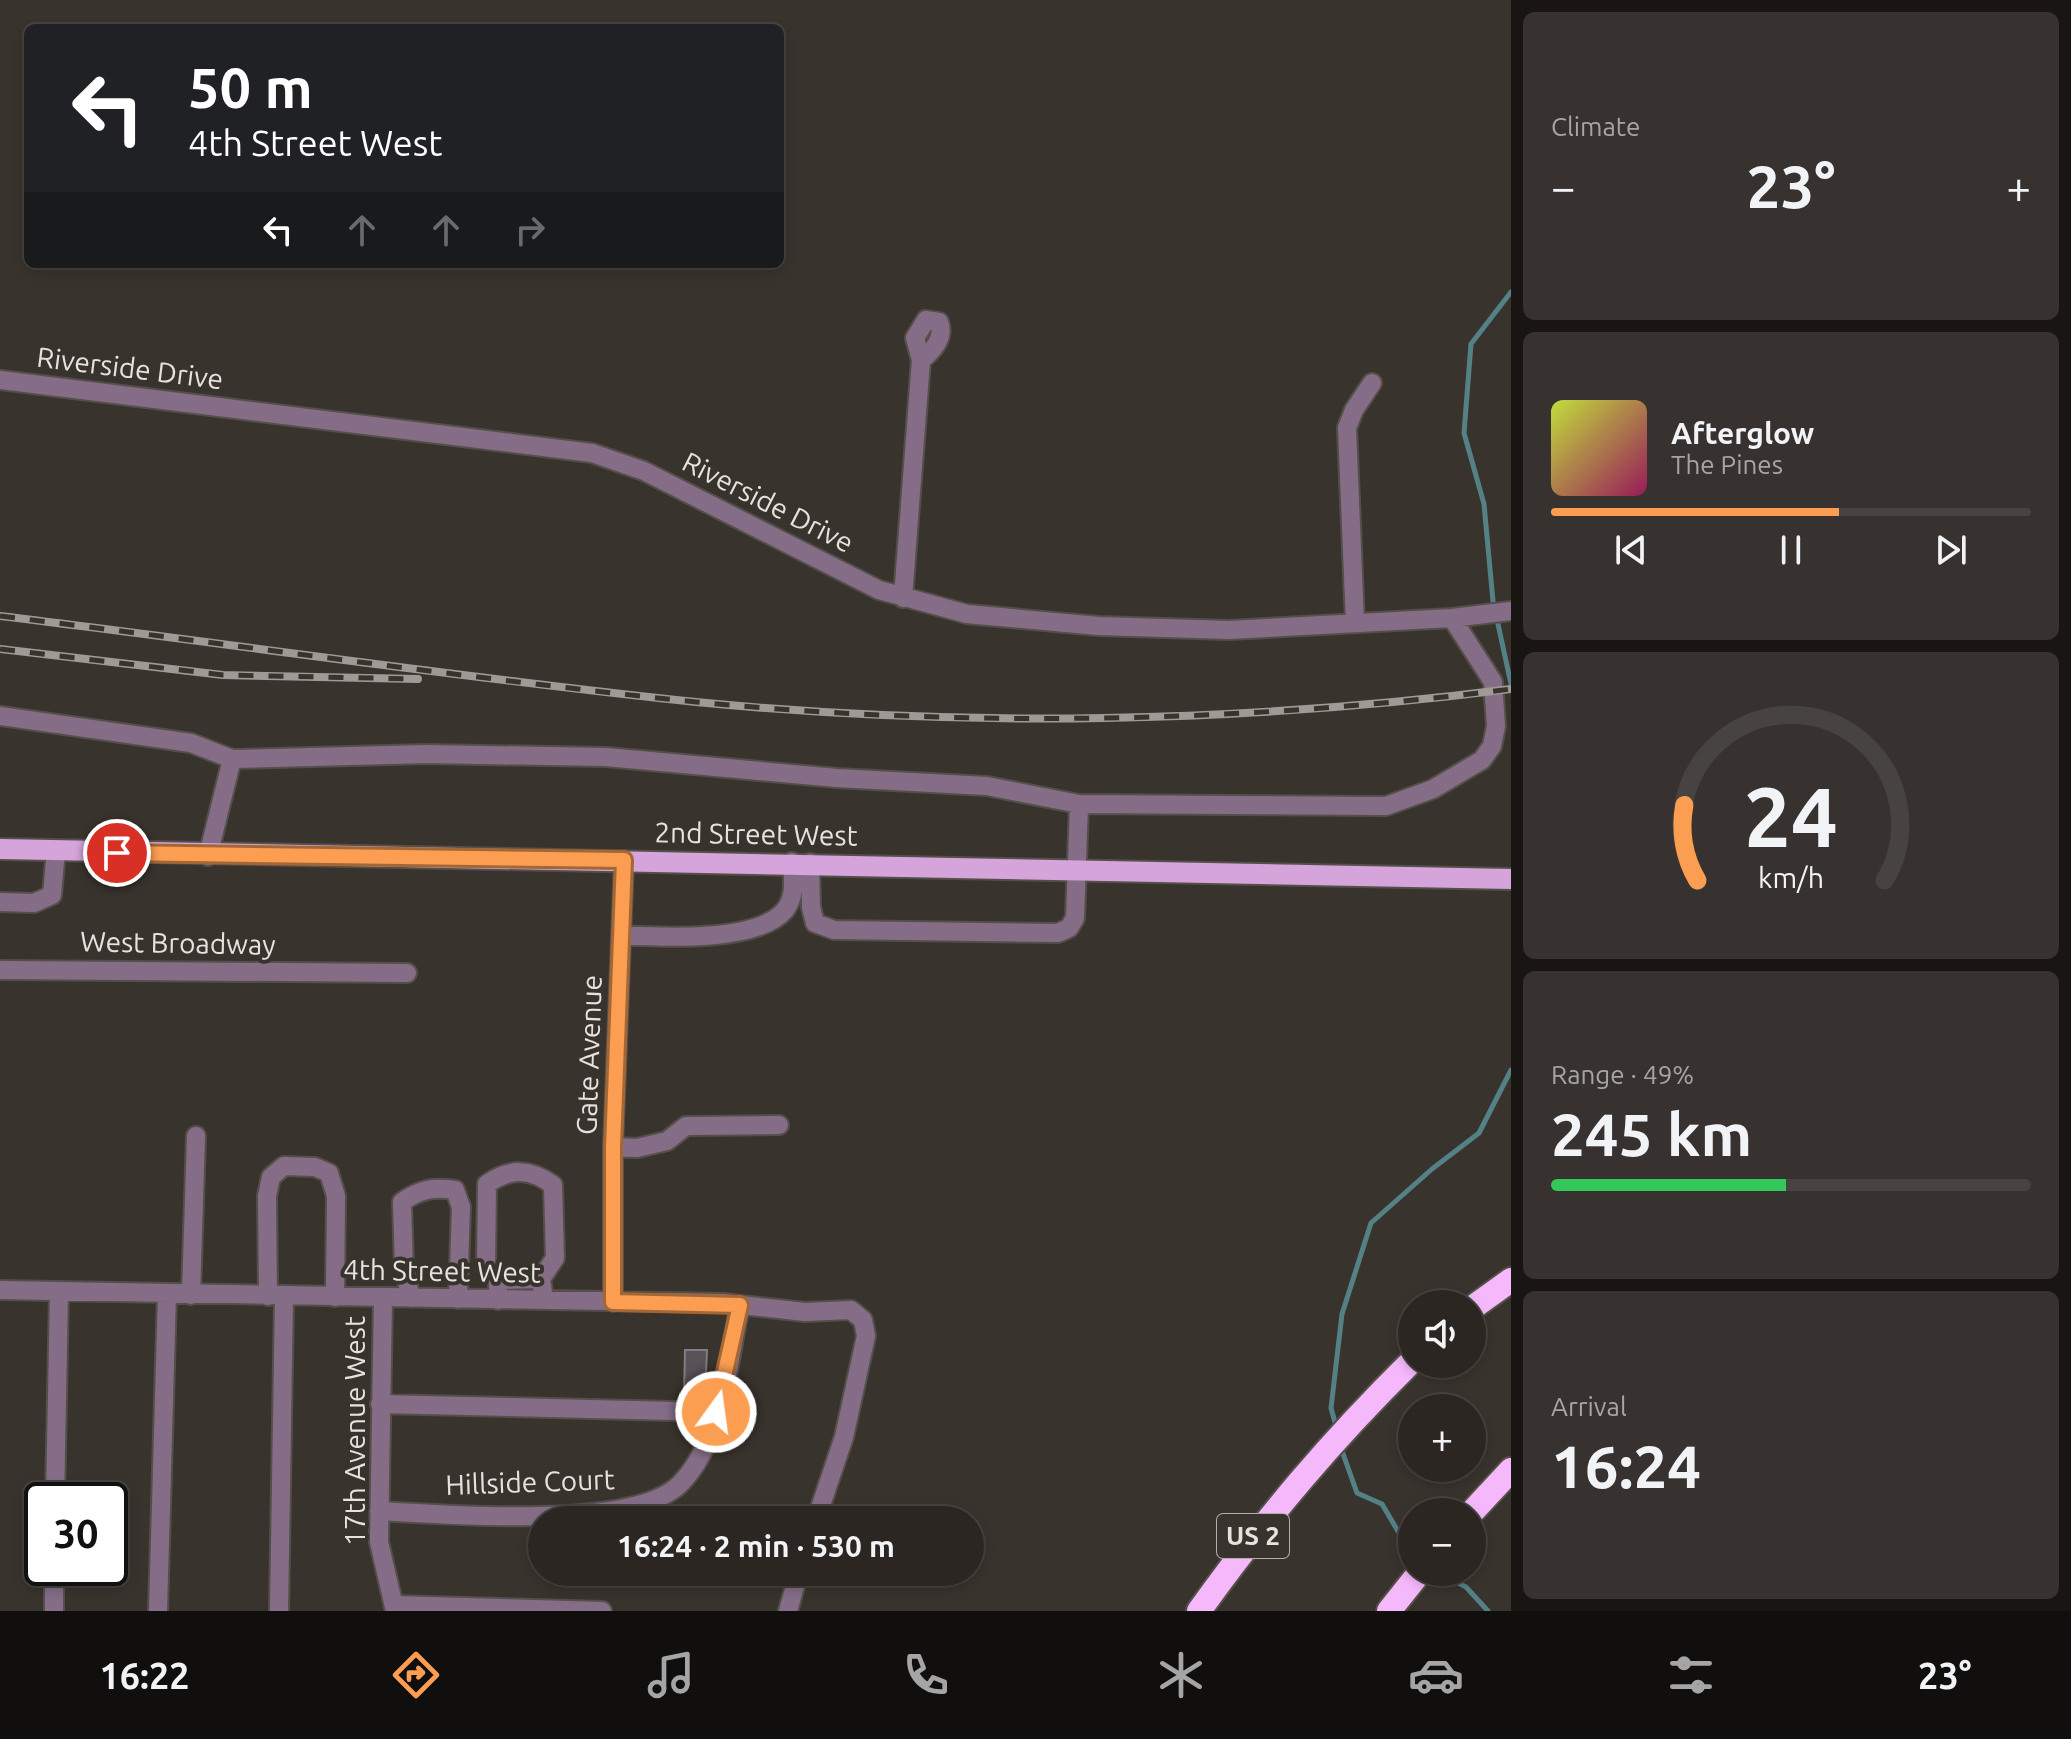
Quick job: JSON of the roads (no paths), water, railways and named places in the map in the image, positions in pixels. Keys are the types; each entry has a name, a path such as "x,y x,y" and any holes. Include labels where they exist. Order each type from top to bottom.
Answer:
{"highway":[{"path":"1486,1298 1511,1280"},
{"name":"US 2","path":"1199,1611 1265,1520 1310,1465 1398,1375"},
{"path":"1485,1498 1511,1470"},
{"path":"1389,1611 1408,1586"}],"main road":[{"name":"2nd Street West","path":"0,849 208,856 801,863 1511,879"}],"street":[{"path":"903,598 921,360"},
{"name":"Riverside Drive","path":"0,380 592,453 644,471 879,590 967,614 1099,626 1229,630 1452,618 1507,611"},
{"path":"1355,623 1347,428 1354,410 1372,383"},
{"path":"0,716 191,743 232,759 427,754 606,757 837,778 987,786 1079,804 1386,806 1433,789 1482,760 1492,746 1496,726 1493,682 1452,618"},
{"path":"208,856 232,759"},
{"path":"801,863 815,923 834,930 1058,933 1069,928 1075,918 1079,804"},
{"path":"0,902 34,903 52,895 56,850"},
{"name":"Gate Avenue","path":"613,1302 613,1147 624,860"},
{"path":"621,935 680,938 728,934 766,922 784,912 793,894 801,863"},
{"name":"West Broadway","path":"0,970 407,973"},
{"path":"613,1147 637,1148 667,1141 686,1126 779,1125"},
{"path":"191,1295 196,1136"},
{"path":"279,1611 276,1296 267,1196 271,1177 284,1166 315,1167 329,1173 336,1196 335,1297"},
{"path":"498,1300 498,1280 486,1268 487,1184 503,1173 535,1171 553,1185 555,1258 541,1279 544,1300"},
{"path":"411,1298 404,1269 402,1202 418,1191 439,1188 455,1190 461,1207 458,1299"},
{"path":"498,1280 541,1279"},
{"name":"4th Street West","path":"0,1290 740,1305 805,1312 851,1310 863,1320 866,1336 844,1437 821,1506"},
{"path":"55,1482 59,1292"},
{"path":"158,1611 167,1294"},
{"name":"17th Avenue West","path":"383,1298 379,1542 394,1608"},
{"name":"Hillside Court","path":"379,1511 555,1514 625,1509 654,1499 679,1484 699,1455 716,1412 740,1305"},
{"path":"380,1404 716,1412"},
{"path":"54,1586 54,1611"},
{"path":"788,1611 795,1586"},
{"path":"394,1608 602,1611"}],"waterway":[{"path":"1511,292 1471,344 1464,433 1484,504 1493,601 1511,684"},
{"path":"1336,1426 1331,1408 1342,1314 1371,1223 1432,1169 1479,1133 1511,1070"},
{"path":"1341,1448 1357,1493 1382,1504 1398,1531"},
{"path":"1464,1586 1488,1611"}],"railway":[{"path":"0,616 609,693 899,716 1104,718 1206,715 1308,709 1511,689"},
{"path":"0,649 223,675 418,679"}]}
